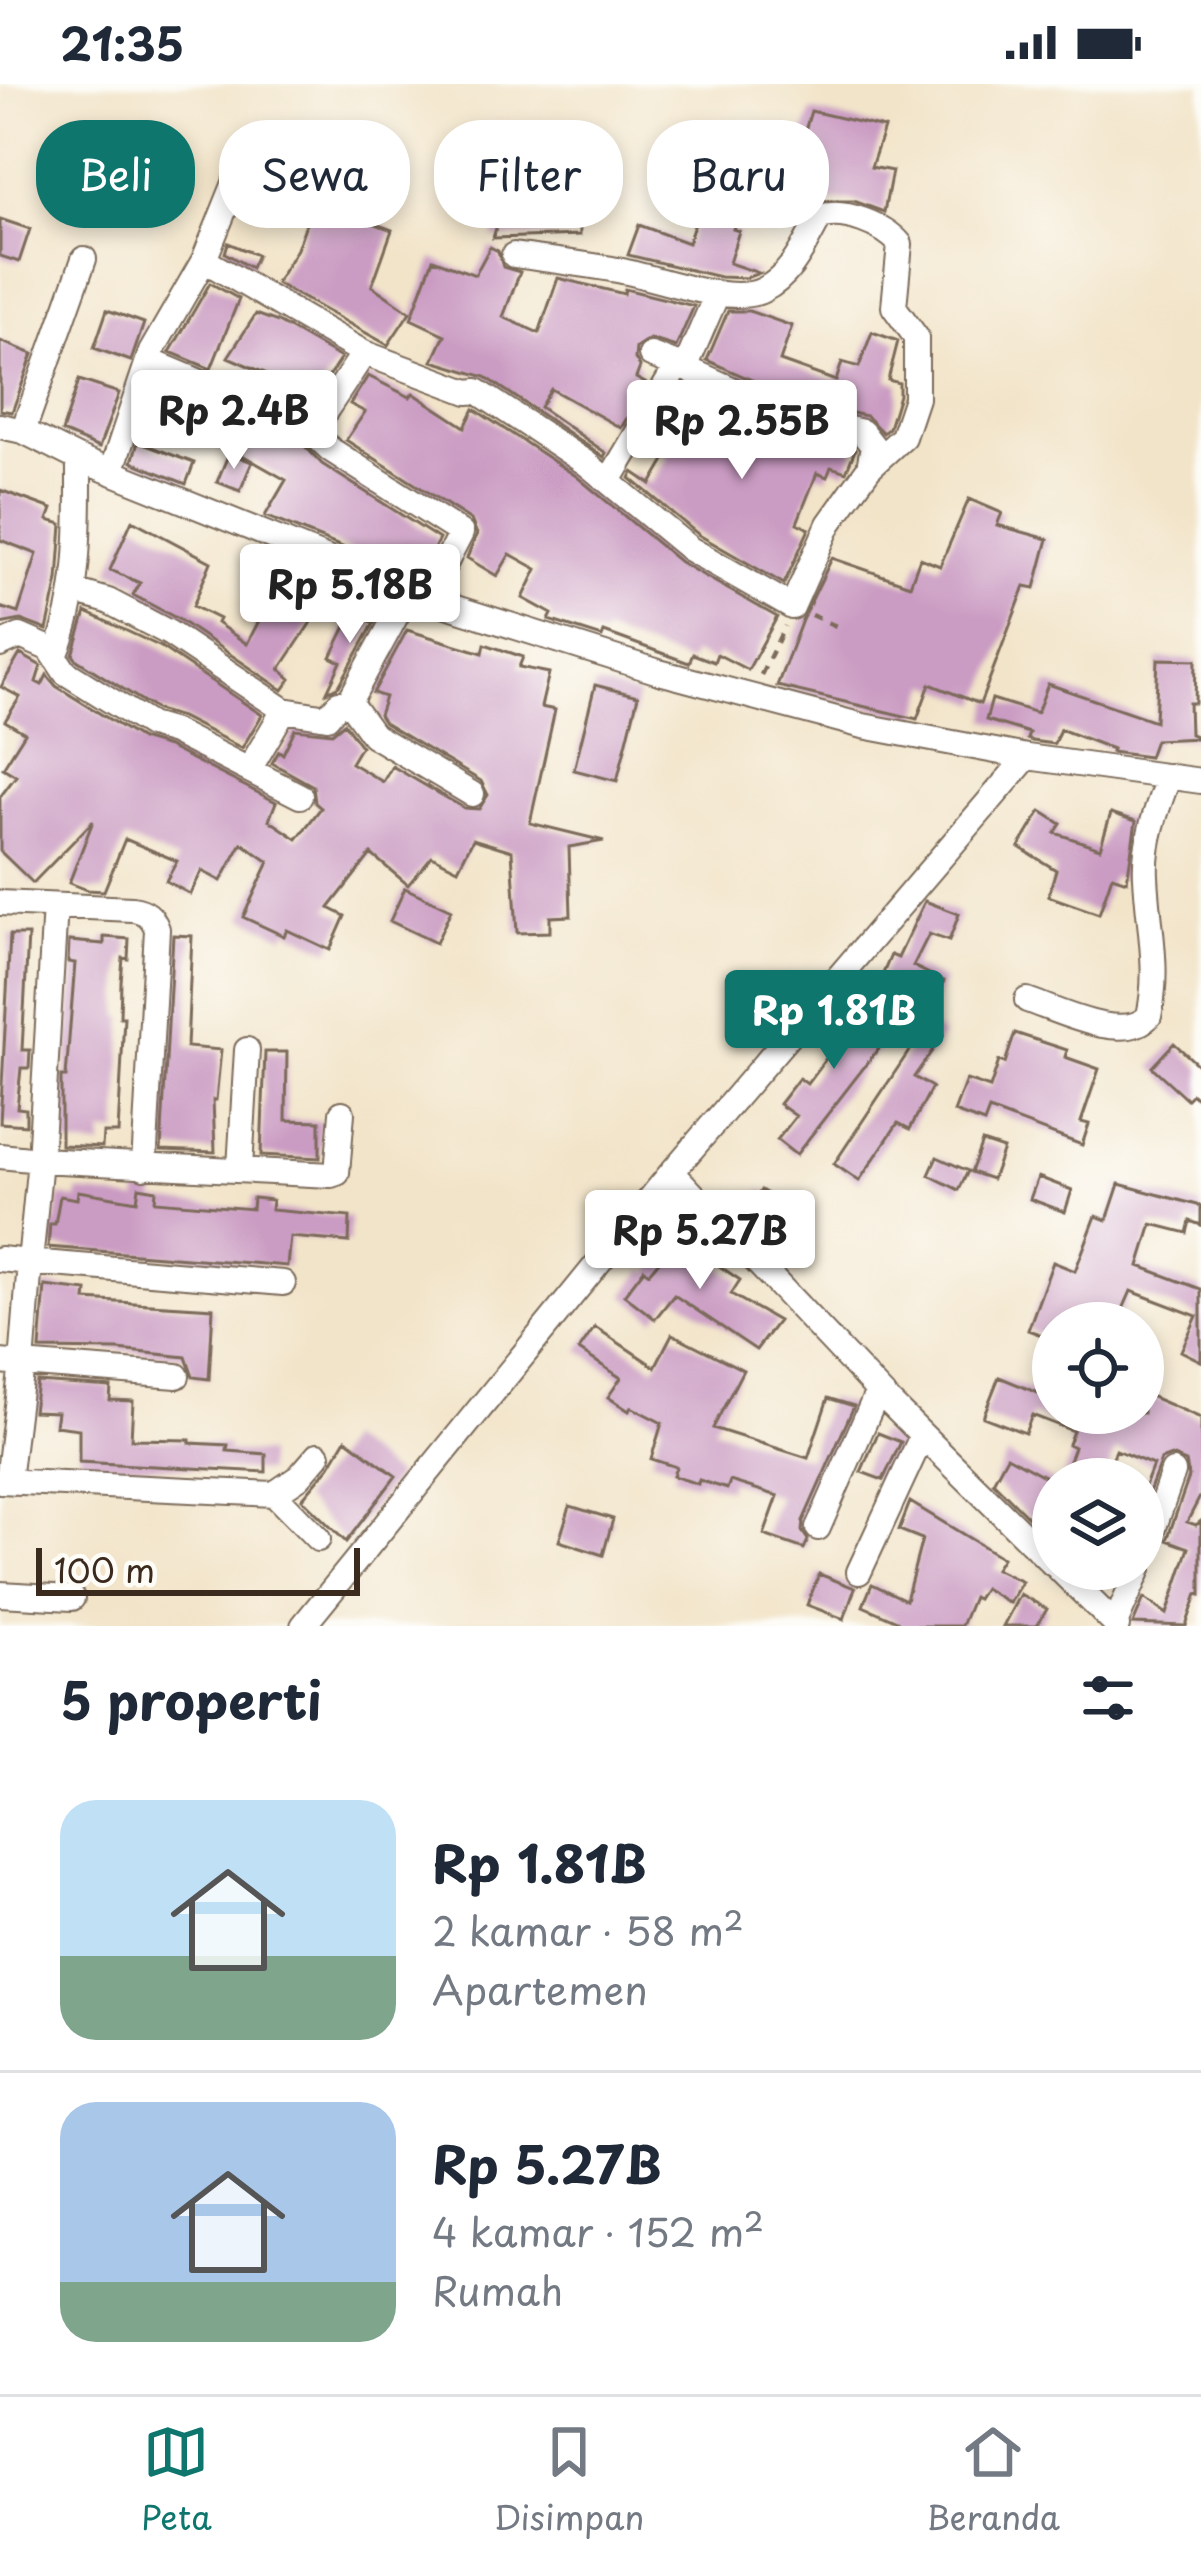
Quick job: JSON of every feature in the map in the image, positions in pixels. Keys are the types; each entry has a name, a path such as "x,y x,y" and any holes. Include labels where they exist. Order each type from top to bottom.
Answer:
{"street":[{"path":"203,260 364,353 466,392 477,391 609,481 690,549 792,607 829,524 869,468 903,437 916,398 916,338 894,307 898,241 868,224 826,214 796,261 766,289 739,295 621,270 514,255"},
{"path":"111,472 151,352 219,223"},
{"path":"84,259 12,428 418,596 659,673 863,726 1027,757 1201,781"},
{"path":"609,481 681,367 718,294"},
{"path":"349,702 461,533 316,436 318,422 364,353"},
{"path":"651,355 790,416 862,432 873,446 869,468"},
{"path":"150,361 207,385"},
{"path":"56,654 74,591 79,459"},
{"path":"74,591 108,602 169,633 284,710 328,717 339,703 349,702"},
{"path":"0,645 20,636 56,654 65,672 150,725 250,768 300,796"},
{"path":"349,702 374,735 472,794"},
{"path":"250,768 284,710"},
{"path":"303,1626 672,1172 1027,757"},
{"path":"1027,1000 1113,1028 1130,1028 1149,1016 1157,964 1145,872 1150,834 1169,776"},
{"path":"0,903 142,910 157,929 144,1167"},
{"path":"55,907 31,1262 11,1363 4,1481 274,1493 318,1455"},
{"path":"240,1168 247,1050"},
{"path":"0,1156 144,1167 337,1173 342,1113"},
{"path":"672,1172 878,1391 1032,1543"},
{"path":"0,1259 283,1283"},
{"path":"11,1363 176,1376"},
{"path":"818,1528 878,1391"},
{"path":"859,1572 922,1436"},
{"path":"1164,1498 1173,1472"},
{"path":"274,1493 318,1539"},
{"path":"1080,1590 1116,1625 1130,1590"},
{"path":"0,1594 72,1598"}],"path":[{"path":"751,697 792,607 843,629"}],"building":[{"path":"811,111 884,128 871,167 892,171 884,212 854,201 829,201 829,120 808,120"},
{"path":"0,219 30,229 19,262 0,256"},
{"path":"639,225 688,243 693,228 733,228 739,231 729,263 759,273 746,278 720,277 628,255"},
{"path":"304,228 392,230 372,286 410,312 388,345 276,283"},
{"path":"496,228 580,228 580,235 493,238"},
{"path":"228,243 257,255 251,268 225,253"},
{"path":"490,247 498,251 503,267 520,272 503,317 539,333 558,278 694,306 676,347 650,339 636,348 640,367 636,378 647,384 621,428 551,389 540,407 606,453 604,457 486,377 433,361 445,335 411,319 433,259 475,275"},
{"path":"210,283 239,299 211,369 170,352"},
{"path":"107,310 144,323 131,361 94,348"},
{"path":"728,311 749,311 792,326 780,361 836,381 842,362 859,367 872,332 898,341 888,380 899,383 899,395 889,428 883,433 866,416 796,400 707,360"},
{"path":"256,314 341,358 304,414 301,442 322,464 439,539 419,578 265,516 286,480 242,455 257,428 247,424 265,373 228,357"},
{"path":"0,341 33,354 12,412 0,410"},
{"path":"368,376 410,397 413,393 465,427 474,409 576,476 680,562 777,617 748,670 717,654 714,662 693,654 689,663 604,632 602,637 549,620 552,614 523,598 537,569 510,554 497,576 467,558 477,534 471,520 346,440 365,412 350,404"},
{"path":"79,380 119,393 99,448 62,432"},
{"path":"697,391 784,431 855,450 846,472 831,467 827,477 817,473 797,523 809,529 784,584 699,535 630,478 633,472 651,484 668,455 661,450 673,428 678,430"},
{"path":"138,442 194,463 186,484 132,462"},
{"path":"229,453 252,462 240,491 217,482"},
{"path":"0,490 52,509 48,520 62,524 58,580 47,630 21,620 0,624 0,607 18,613 37,554 0,540"},
{"path":"969,499 1002,513 997,525 1048,539 1035,588 1025,586 980,704 930,684 917,719 777,686 832,558 910,585 920,558 940,566"},
{"path":"132,520 211,562 193,606 219,619 217,623 247,644 284,572 329,595 280,669 291,679 283,690 178,619 133,595 140,583 110,570"},
{"path":"86,612 161,647 262,715 242,748 157,710 77,660 73,655"},
{"path":"353,612 374,623 339,686 327,692 341,662 331,657"},
{"path":"407,630 483,653 485,644 523,657 519,667 549,673 541,707 555,710 530,823 604,841 569,847 571,916 550,917 550,932 517,933 512,851 473,839 458,869 432,856 408,885 371,854 329,908 345,916 330,950 243,917 269,862 242,843 221,881 202,871 190,894 166,881 177,861 125,839 104,891 69,883 93,821 33,883 0,851 0,797 16,776 3,768 25,733 5,721 20,697 1,687 20,654 41,666 36,682 42,685 47,675 56,686 141,739 168,747 276,802 269,820 297,839 321,808 315,803 313,786 272,763 279,751 283,754 295,729 332,733 344,723 361,746 351,763 383,782 392,766 464,808 479,809 488,795 481,781 384,723 379,715 385,697 373,693"},
{"path":"1158,659 1196,660 1190,734 1200,738 1155,740 1149,757 1111,752 1060,729 1054,744 1032,741 1027,739 1029,733 986,720 992,699 1037,713 1048,684 1155,721"},
{"path":"595,685 638,696 617,781 574,770"},
{"path":"1041,811 1061,824 1055,833 1100,848 1111,813 1136,821 1127,881 1112,876 1099,914 1048,896 1056,870 1019,847"},
{"path":"405,888 451,910 436,943 390,921"},
{"path":"925,901 959,914 949,941 929,934 913,966 944,981 918,1035 888,1013 906,988 882,976 891,955 898,958"},
{"path":"10,935 28,935 22,1050 30,1050 29,1068 21,1068 17,1108 26,1109 26,1125 0,1123"},
{"path":"173,935 192,936 187,1047 221,1050 213,1100 215,1152 161,1150"},
{"path":"104,937 129,939 121,982 120,1017 124,1017 118,1133 103,1133 102,1147 61,1145 61,1077 66,1077 75,963 68,962 69,941 104,944"},
{"path":"854,1000 861,1000 896,1026 796,1155 777,1140 796,1116 779,1104 799,1078 807,1084 839,1041 829,1033"},
{"path":"927,1024 943,1035 914,1077 932,1087 910,1129 898,1123 859,1181 834,1164"},
{"path":"1015,1033 1067,1050 1065,1057 1099,1069 1081,1122 1089,1124 1082,1145 989,1110 984,1123 954,1112 966,1080 990,1088"},
{"path":"1174,1043 1201,1068 1201,1102 1192,1094 1187,1099 1152,1067"},
{"path":"265,1052 287,1052 286,1120 320,1121 320,1158 261,1155"},
{"path":"982,1142 1003,1149 992,1179 971,1172"},
{"path":"937,1157 968,1171 959,1190 929,1175"},
{"path":"1038,1177 1072,1190 1065,1212 1030,1199"},
{"path":"1119,1184 1201,1206 1201,1225 1190,1221 1187,1233 1152,1224 1139,1266 1201,1289 1201,1361 1181,1351 1197,1316 1164,1302 1131,1291 1126,1302 1038,1302 1053,1262 1075,1271 1096,1216 1107,1220"},
{"path":"139,1187 156,1190 155,1201 252,1209 253,1198 272,1200 271,1210 350,1217 349,1242 290,1237 287,1266 48,1247 60,1196 77,1199 78,1191 137,1201"},
{"path":"761,1190 788,1206 764,1246 742,1222"},
{"path":"683,1233 703,1255 740,1280 731,1294 778,1321 756,1350 674,1295 655,1319 624,1295"},
{"path":"45,1286 87,1291 86,1300 213,1308 209,1379 193,1377 186,1357 40,1349"},
{"path":"595,1327 655,1367 672,1334 743,1370 713,1428 808,1458 828,1398 854,1406 803,1521 808,1540 804,1549 764,1535 778,1496 730,1481 727,1489 699,1480 698,1484 673,1476 676,1467 651,1459 662,1423 608,1397 621,1378 579,1350"},
{"path":"999,1377 1032,1390 1032,1415 1025,1433 983,1417"},
{"path":"37,1382 111,1387 110,1400 133,1401 131,1439 190,1440 228,1445 227,1451 266,1454 266,1472 79,1462 79,1429 55,1426 57,1412 33,1411"},
{"path":"1164,1402 1201,1418 1201,1495 1187,1522 1196,1525 1201,1521 1201,1595 1197,1594 1186,1626 1133,1624 1144,1598 1167,1614 1189,1548 1167,1540 1189,1477 1186,1462 1171,1456 1136,1458 1116,1450 1113,1458 1070,1458 1074,1447 1068,1444 1072,1434 1164,1434"},
{"path":"878,1433 901,1442 883,1480 861,1472"},
{"path":"346,1439 396,1476 346,1542 302,1499"},
{"path":"1007,1456 1032,1470 1032,1520 1029,1518 993,1482"},
{"path":"910,1502 1002,1558 995,1569 1022,1582 1009,1603 984,1588 977,1599 973,1597 961,1626 895,1626 897,1621 863,1606 872,1584 906,1600 922,1539 899,1530"},
{"path":"570,1506 613,1519 603,1555 559,1541"},
{"path":"819,1574 855,1588 844,1619 807,1605"},
{"path":"1020,1594 1047,1609 1037,1626 1003,1626"}]}
